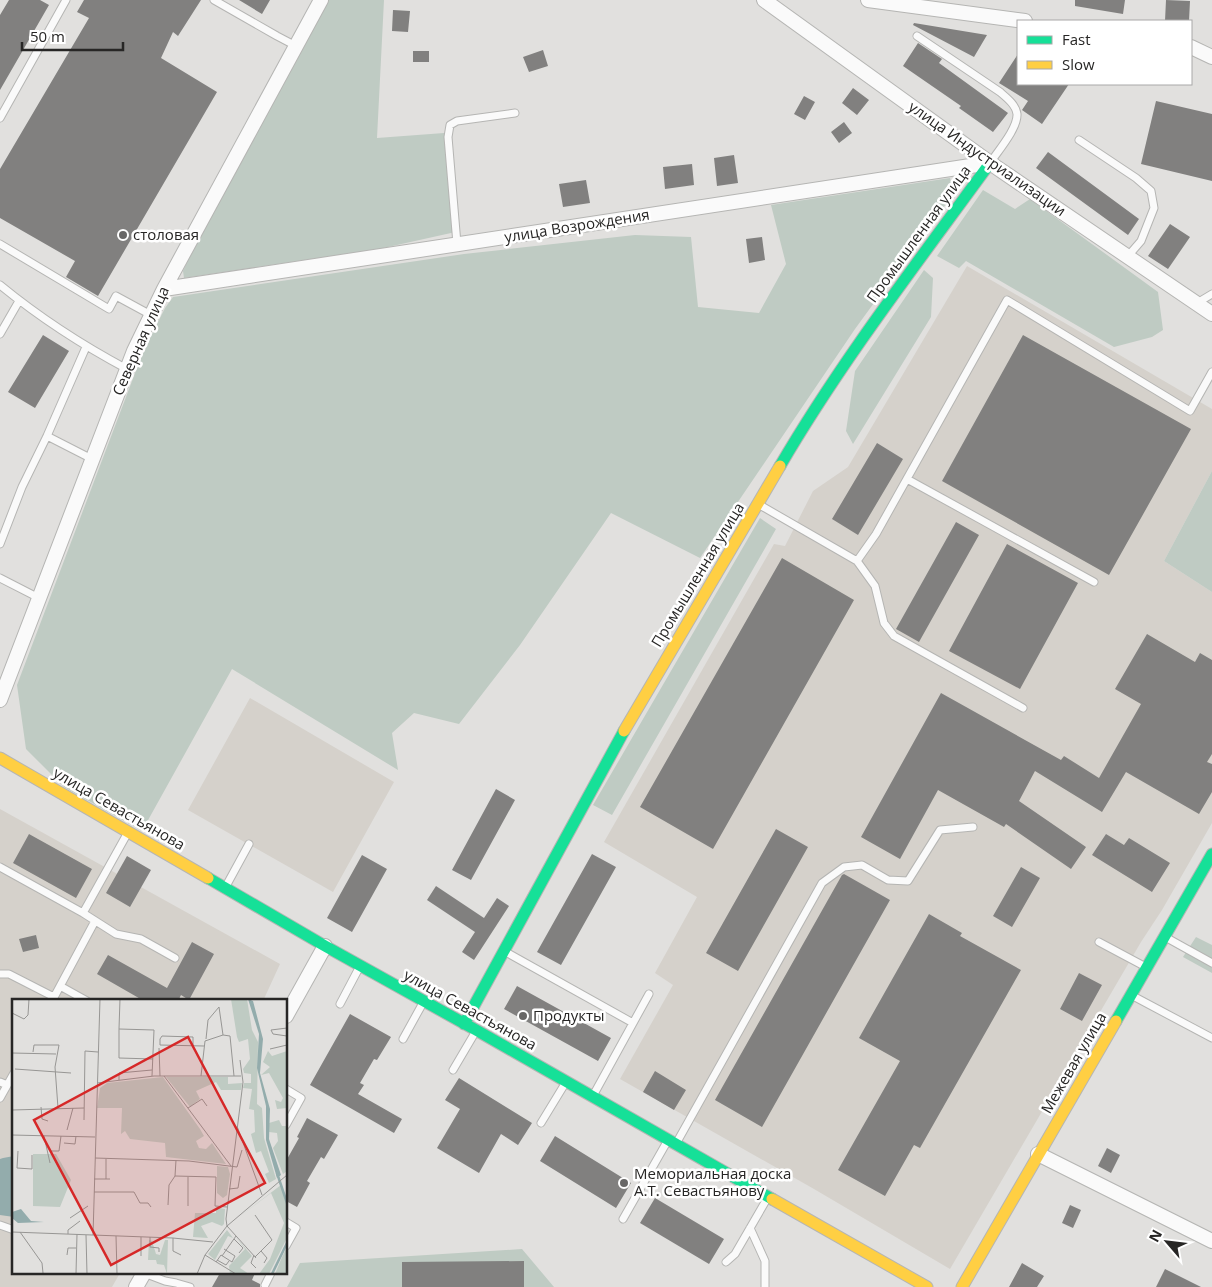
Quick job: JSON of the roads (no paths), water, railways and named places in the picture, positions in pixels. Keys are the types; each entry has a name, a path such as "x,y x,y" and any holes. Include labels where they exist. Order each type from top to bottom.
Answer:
{"street":[{"name":"Северная улица","path":"0,700 7,673 39,598 134,351 164,289 321,0"},
{"name":"улица Индустриализации","path":"764,0 990,162 1212,314"},
{"path":"868,0 1018,20"},
{"path":"1192,47 1212,57"},
{"name":"улица Возрождения","path":"164,289 990,162"},
{"name":"Промышленная улица","path":"464,1024 636,709 807,420 882,311 990,162"},
{"name":"улица Севастьянова","path":"0,758 360,966 927,1287"},
{"name":"Межевая улица","path":"962,1287 1212,854"},
{"path":"288,1012 325,946"},
{"path":"1038,1154 1212,1241"},
{"path":"136,1287 143,1274"}],"lane":[{"path":"0,118 66,0"},
{"path":"214,0 296,46"},
{"path":"917,36 1000,92 1012,104 1017,114 1014,127 990,162"},
{"path":"457,244 448,137 450,124 457,120 515,113"},
{"path":"1079,140 1136,178 1151,191 1154,208 1140,241 1128,256"},
{"path":"0,244 109,309 116,296 151,315"},
{"path":"0,285 19,301 86,347 127,370"},
{"path":"1197,303 1212,294"},
{"path":"857,560 876,534 1007,300 1190,411 1212,372"},
{"path":"0,334 19,301"},
{"path":"0,544 22,487 47,436 86,347"},
{"path":"47,436 92,459"},
{"path":"907,479 1094,582"},
{"path":"758,504 857,560 875,586 884,622 894,636 1023,708"},
{"path":"0,578 39,598"},
{"path":"623,1219 672,1142 822,882 844,867 862,865 888,880 908,881 940,830 972,827"},
{"path":"83,913 128,832"},
{"path":"225,888 249,844"},
{"path":"0,867 83,913 116,934 141,939 175,958"},
{"path":"0,974 9,974 53,999 95,921"},
{"path":"1164,937 1212,963"},
{"path":"1099,942 1146,968"},
{"path":"504,951 633,1023"},
{"path":"340,1004 360,966"},
{"path":"60,986 83,999"},
{"path":"593,1097 649,994"},
{"path":"1131,994 1212,1038"},
{"path":"403,1039 424,1001"},
{"path":"453,1070 476,1030"},
{"path":"541,1123 566,1082"},
{"path":"0,1098 4,1084"},
{"path":"288,1090 301,1098 288,1121"},
{"path":"726,1262 735,1254 768,1197"},
{"path":"288,1223 296,1228 288,1242"},
{"path":"0,1224 12,1229"},
{"path":"750,1228 765,1261 765,1287"},
{"path":"146,1274 165,1282 190,1287"},
{"path":"265,1284 270,1274"}],"water":[{"path":"12,1156 12,1217 0,1215 0,1159"}],"place":[{"name":"столовая","path":"123,235"},
{"name":"Продукты","path":"523,1016"},
{"name":"Мемориальная доска А.Т. Севастьянову","path":"624,1183"}]}
